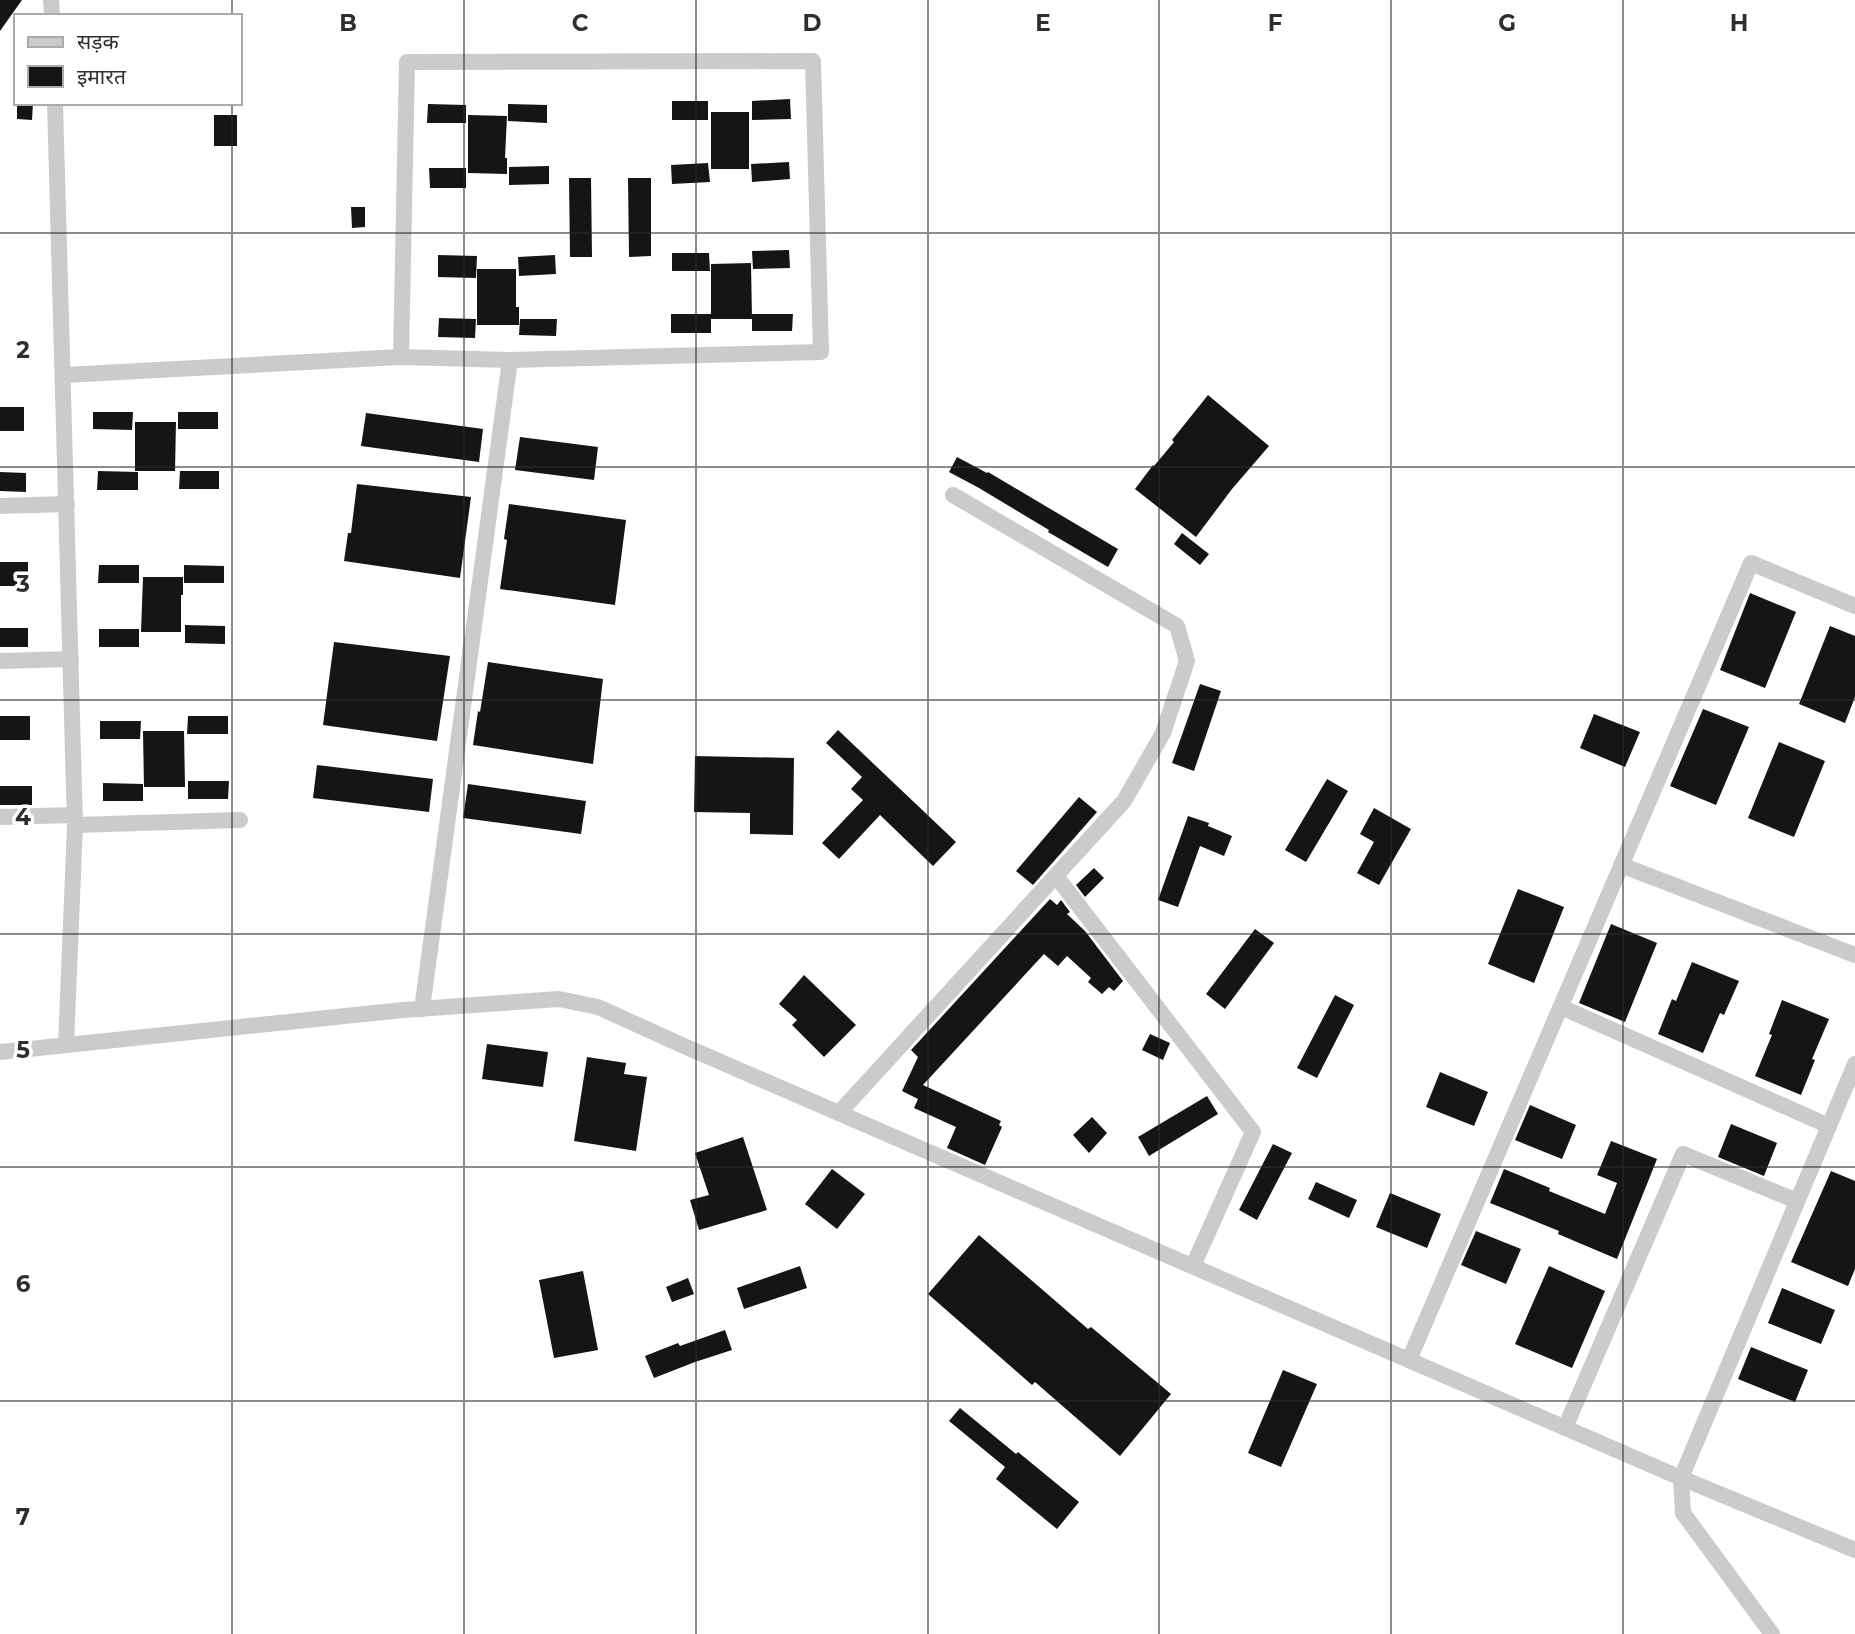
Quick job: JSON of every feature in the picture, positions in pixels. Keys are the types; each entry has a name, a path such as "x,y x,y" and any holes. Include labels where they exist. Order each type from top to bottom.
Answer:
{"street":[{"path":"64,375 401,357 510,360 821,352 813,61 407,62 401,357"},
{"path":"55,105 75,820 66,1045"},
{"path":"422,1009 510,360"},
{"path":"839,1113 1125,802 1163,733 1187,661 1177,626 953,495"},
{"path":"0,506 67,504"},
{"path":"1409,1360 1751,563 1855,607"},
{"path":"0,661 71,659"},
{"path":"0,817 240,820"},
{"path":"1622,865 1855,956"},
{"path":"1056,876 1253,1132 1193,1266"},
{"path":"0,1052 422,1009 559,999 598,1007 1565,1428 1855,1550"},
{"path":"1561,1007 1829,1126"},
{"path":"1772,1634 1683,1513 1681,1478 1855,1064"},
{"path":"1565,1428 1683,1154 1797,1201"}],"building":[{"path":"0,0 22,0 0,31"},
{"path":"790,99 791,119 752,120 752,101"},
{"path":"672,101 708,101 708,120 672,120"},
{"path":"428,104 466,105 466,123 427,123"},
{"path":"508,104 547,105 547,123 508,121"},
{"path":"17,105 33,105 32,120 17,119"},
{"path":"711,112 749,112 749,169 711,169"},
{"path":"214,115 237,115 237,146 214,146"},
{"path":"468,115 507,116 507,174 468,173"},
{"path":"789,162 790,179 752,182 751,164"},
{"path":"708,163 710,182 672,184 671,165"},
{"path":"549,166 549,184 509,185 509,167"},
{"path":"429,168 466,168 466,188 430,188"},
{"path":"569,178 591,178 592,257 570,257"},
{"path":"628,178 651,178 651,256 629,257"},
{"path":"351,207 365,207 365,227 352,228"},
{"path":"789,250 790,268 753,269 752,251"},
{"path":"672,253 709,253 710,271 672,271"},
{"path":"438,255 477,256 476,278 438,277"},
{"path":"555,255 556,274 519,276 518,257"},
{"path":"751,263 752,319 711,319 711,264"},
{"path":"477,269 516,269 519,325 477,325"},
{"path":"671,314 711,314 711,333 671,333"},
{"path":"752,314 793,314 792,331 752,331"},
{"path":"439,318 476,319 475,338 438,337"},
{"path":"520,319 557,319 556,336 519,335"},
{"path":"1208,395 1269,446 1196,537 1135,489"},
{"path":"0,407 24,407 24,431 0,431"},
{"path":"93,412 133,412 132,430 93,429"},
{"path":"178,412 218,412 218,429 178,429"},
{"path":"366,413 483,429 479,462 361,446"},
{"path":"135,422 176,422 175,471 135,471"},
{"path":"520,437 598,447 594,480 515,470"},
{"path":"957,457 988,472 1118,549 1108,567 949,472"},
{"path":"98,471 138,472 138,490 97,490"},
{"path":"180,471 219,471 219,489 179,489"},
{"path":"0,472 26,473 26,492 0,491"},
{"path":"357,484 471,497 460,578 344,561 348,533 351,533"},
{"path":"509,504 626,520 615,605 500,589"},
{"path":"1182,533 1209,554 1200,565 1174,544"},
{"path":"0,562 28,562 28,586 0,586"},
{"path":"99,565 139,565 139,583 98,583"},
{"path":"184,565 224,566 224,583 184,583"},
{"path":"143,577 183,577 181,632 141,632"},
{"path":"1750,593 1796,612 1765,688 1720,670"},
{"path":"185,625 225,626 225,644 185,643"},
{"path":"1830,626 1855,636 1855,697 1845,723 1799,704"},
{"path":"0,628 28,628 28,647 0,647"},
{"path":"99,629 139,629 139,647 99,647"},
{"path":"334,642 450,656 437,741 323,725"},
{"path":"488,662 603,679 593,764 473,745"},
{"path":"1200,684 1221,691 1194,771 1172,763"},
{"path":"1703,709 1749,727 1716,805 1670,786"},
{"path":"1594,714 1640,732 1625,767 1580,748"},
{"path":"0,716 30,716 30,740 0,740"},
{"path":"188,716 228,716 228,734 187,734"},
{"path":"100,721 141,721 140,739 100,739"},
{"path":"838,730 956,842 933,866 880,815 839,859 822,843 863,800 851,789 862,777 826,743"},
{"path":"143,731 184,731 185,787 144,787"},
{"path":"1779,742 1825,761 1794,837 1748,818"},
{"path":"695,756 794,758 793,835 750,834 750,813 694,812"},
{"path":"317,765 433,779 429,812 313,798"},
{"path":"1327,779 1348,791 1306,862 1285,850"},
{"path":"188,781 229,781 228,799 188,799"},
{"path":"103,783 143,784 143,801 103,801"},
{"path":"468,784 586,801 581,834 463,818"},
{"path":"0,786 32,786 32,805 0,805"},
{"path":"1079,797 1097,812 1033,885 1016,871"},
{"path":"1374,808 1411,829 1379,885 1357,873 1374,842 1360,834"},
{"path":"1188,816 1209,823 1208,826 1232,836 1224,856 1200,846 1178,907 1158,900"},
{"path":"1094,868 1104,878 1085,897 1076,885"},
{"path":"1518,889 1564,907 1534,983 1488,964"},
{"path":"1050,899 1057,905 1061,900 1070,912 1067,914 1085,931 1123,981 1114,991 1109,987 1102,994 1088,982 1091,978 1067,956 1058,966 1044,954 923,1085 1001,1121 999,1125 1002,1127 985,1165 947,1148 956,1127 914,1108 918,1099 902,1091 918,1057 911,1050"},
{"path":"1611,924 1657,943 1625,1022 1579,1003"},
{"path":"1255,929 1274,943 1225,1009 1206,994"},
{"path":"1692,962 1739,981 1724,1015 1720,1013 1703,1053 1658,1034 1672,999 1676,1001"},
{"path":"804,975 856,1025 824,1057 792,1025 797,1020 779,1004"},
{"path":"1335,995 1354,1005 1317,1078 1297,1068"},
{"path":"1782,1000 1829,1019 1812,1059 1815,1060 1801,1095 1755,1076 1772,1035 1769,1034"},
{"path":"1150,1034 1170,1043 1163,1060 1142,1050"},
{"path":"487,1044 548,1052 543,1087 482,1079"},
{"path":"587,1057 626,1063 624,1074 647,1077 636,1151 574,1141"},
{"path":"1440,1072 1488,1092 1474,1126 1426,1107"},
{"path":"1207,1096 1218,1114 1149,1156 1138,1137"},
{"path":"1530,1105 1576,1125 1562,1159 1515,1140"},
{"path":"1092,1117 1107,1133 1089,1153 1073,1135"},
{"path":"1731,1124 1777,1143 1764,1176 1718,1157"},
{"path":"743,1137 767,1210 699,1230 690,1200 709,1195 695,1153"},
{"path":"1611,1141 1657,1159 1617,1259 1558,1234 1559,1231 1490,1203 1504,1169 1605,1214 1617,1183 1597,1175"},
{"path":"1273,1144 1292,1153 1257,1220 1239,1210"},
{"path":"832,1169 865,1194 837,1229 805,1204"},
{"path":"1831,1171 1855,1181 1855,1269 1848,1286 1791,1262"},
{"path":"1316,1182 1357,1200 1349,1218 1308,1199"},
{"path":"1390,1193 1441,1214 1427,1248 1376,1227"},
{"path":"1476,1231 1521,1249 1506,1284 1461,1265"},
{"path":"979,1235 1088,1329 1091,1327 1171,1394 1120,1456 1035,1382 1032,1385 928,1294"},
{"path":"800,1266 807,1288 744,1309 737,1288"},
{"path":"1549,1266 1605,1291 1572,1368 1515,1344"},
{"path":"583,1271 598,1350 554,1358 539,1280"},
{"path":"688,1278 694,1294 672,1302 666,1287"},
{"path":"1782,1288 1835,1310 1821,1344 1768,1323"},
{"path":"725,1330 732,1350 654,1378 645,1356 678,1343 680,1346"},
{"path":"1751,1347 1808,1370 1795,1402 1738,1379"},
{"path":"1283,1370 1317,1384 1281,1467 1248,1453"},
{"path":"960,1408 1079,1502 1057,1529 996,1479 1005,1467 949,1421"}]}
